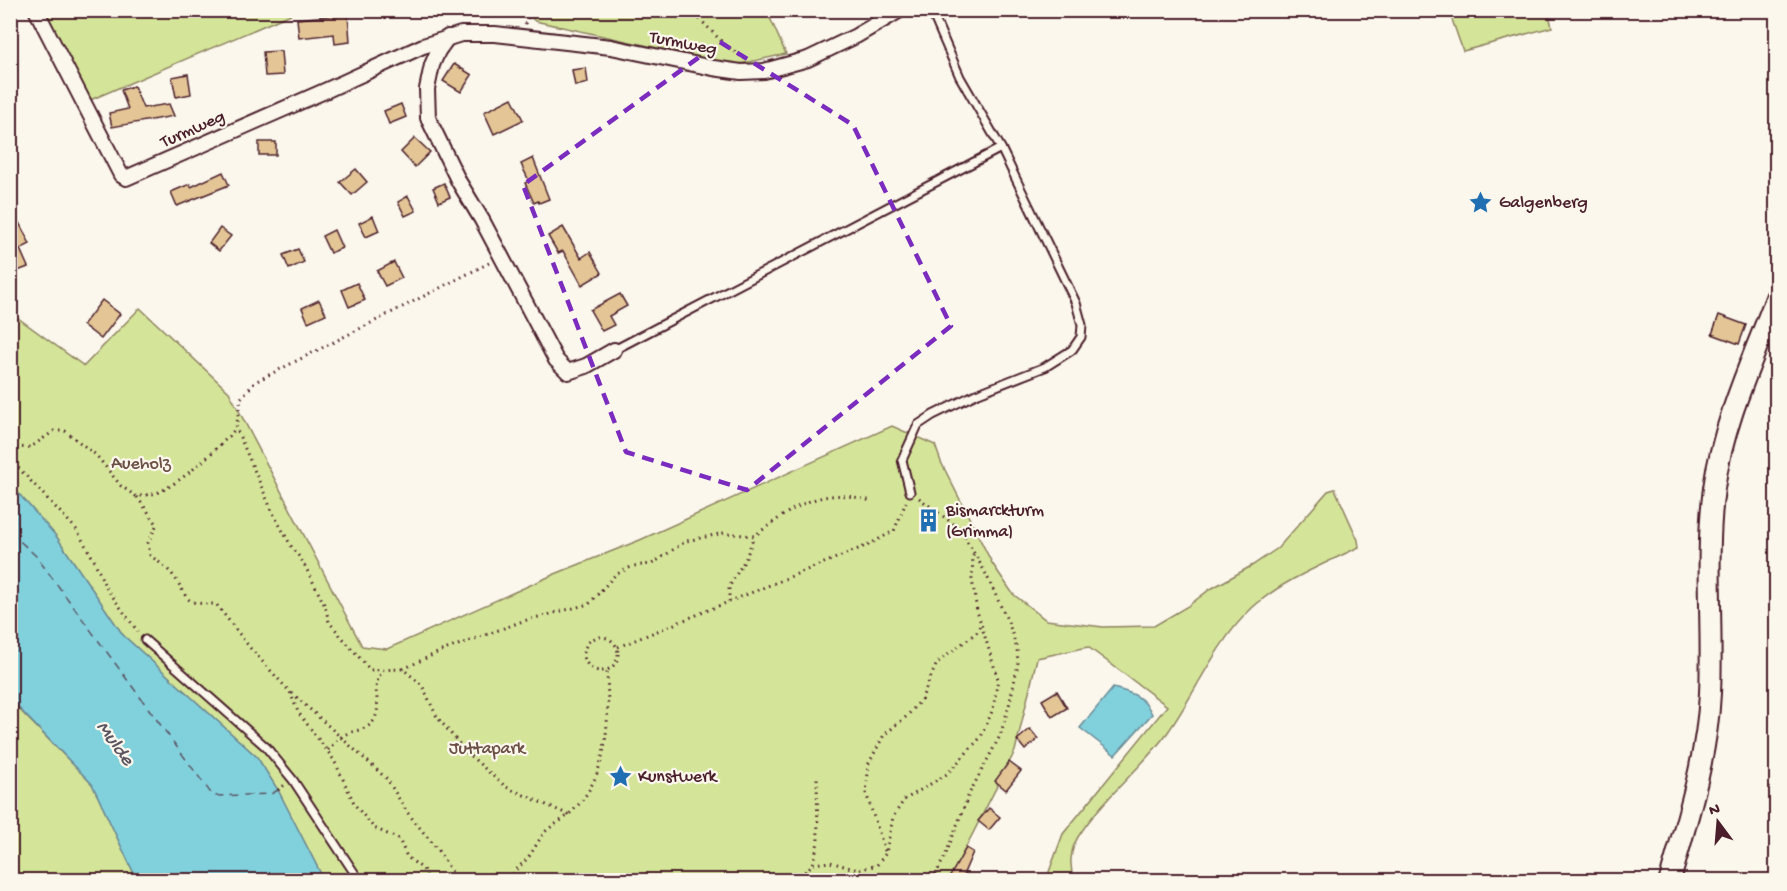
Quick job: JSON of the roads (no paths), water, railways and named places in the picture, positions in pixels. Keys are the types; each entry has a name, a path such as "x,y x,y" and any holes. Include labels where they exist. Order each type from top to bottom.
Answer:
{"street":[{"name":"Turmweg","path":"36,10 121,175 126,178 423,46 461,34 495,34 611,47 741,72 764,71 808,59 856,36 900,10"},
{"path":"448,37 432,65 427,89 428,118 455,174 556,360 568,372 586,366 614,350"},
{"path":"1670,880 1696,788 1705,744 1710,694 1709,548 1714,487 1735,406 1776,298"}],"lane":[{"path":"910,492 902,460 918,425 976,394 1045,368 1072,350 1081,337 1082,325 1076,303 1001,148 960,77 931,10"},
{"path":"614,350 1001,148"},
{"path":"145,640 266,747 293,780 359,880"}],"water":[{"name":"Mulde","path":"11,485 56,536 123,635 257,757 278,790 324,880 137,880 92,784 11,700"},
{"path":"1113,688 1141,699 1152,714 1115,755 1080,728"}],"place":[{"name":"Galgenberg","path":"1481,203"},
{"name":"Bismarckturm (Grimma)","path":"928,521"},
{"name":"Kunstwerk","path":"620,777"}],"park label":[{"name":"Aueholz","path":"141,464"},
{"name":"Juttapark","path":"487,749"}]}
